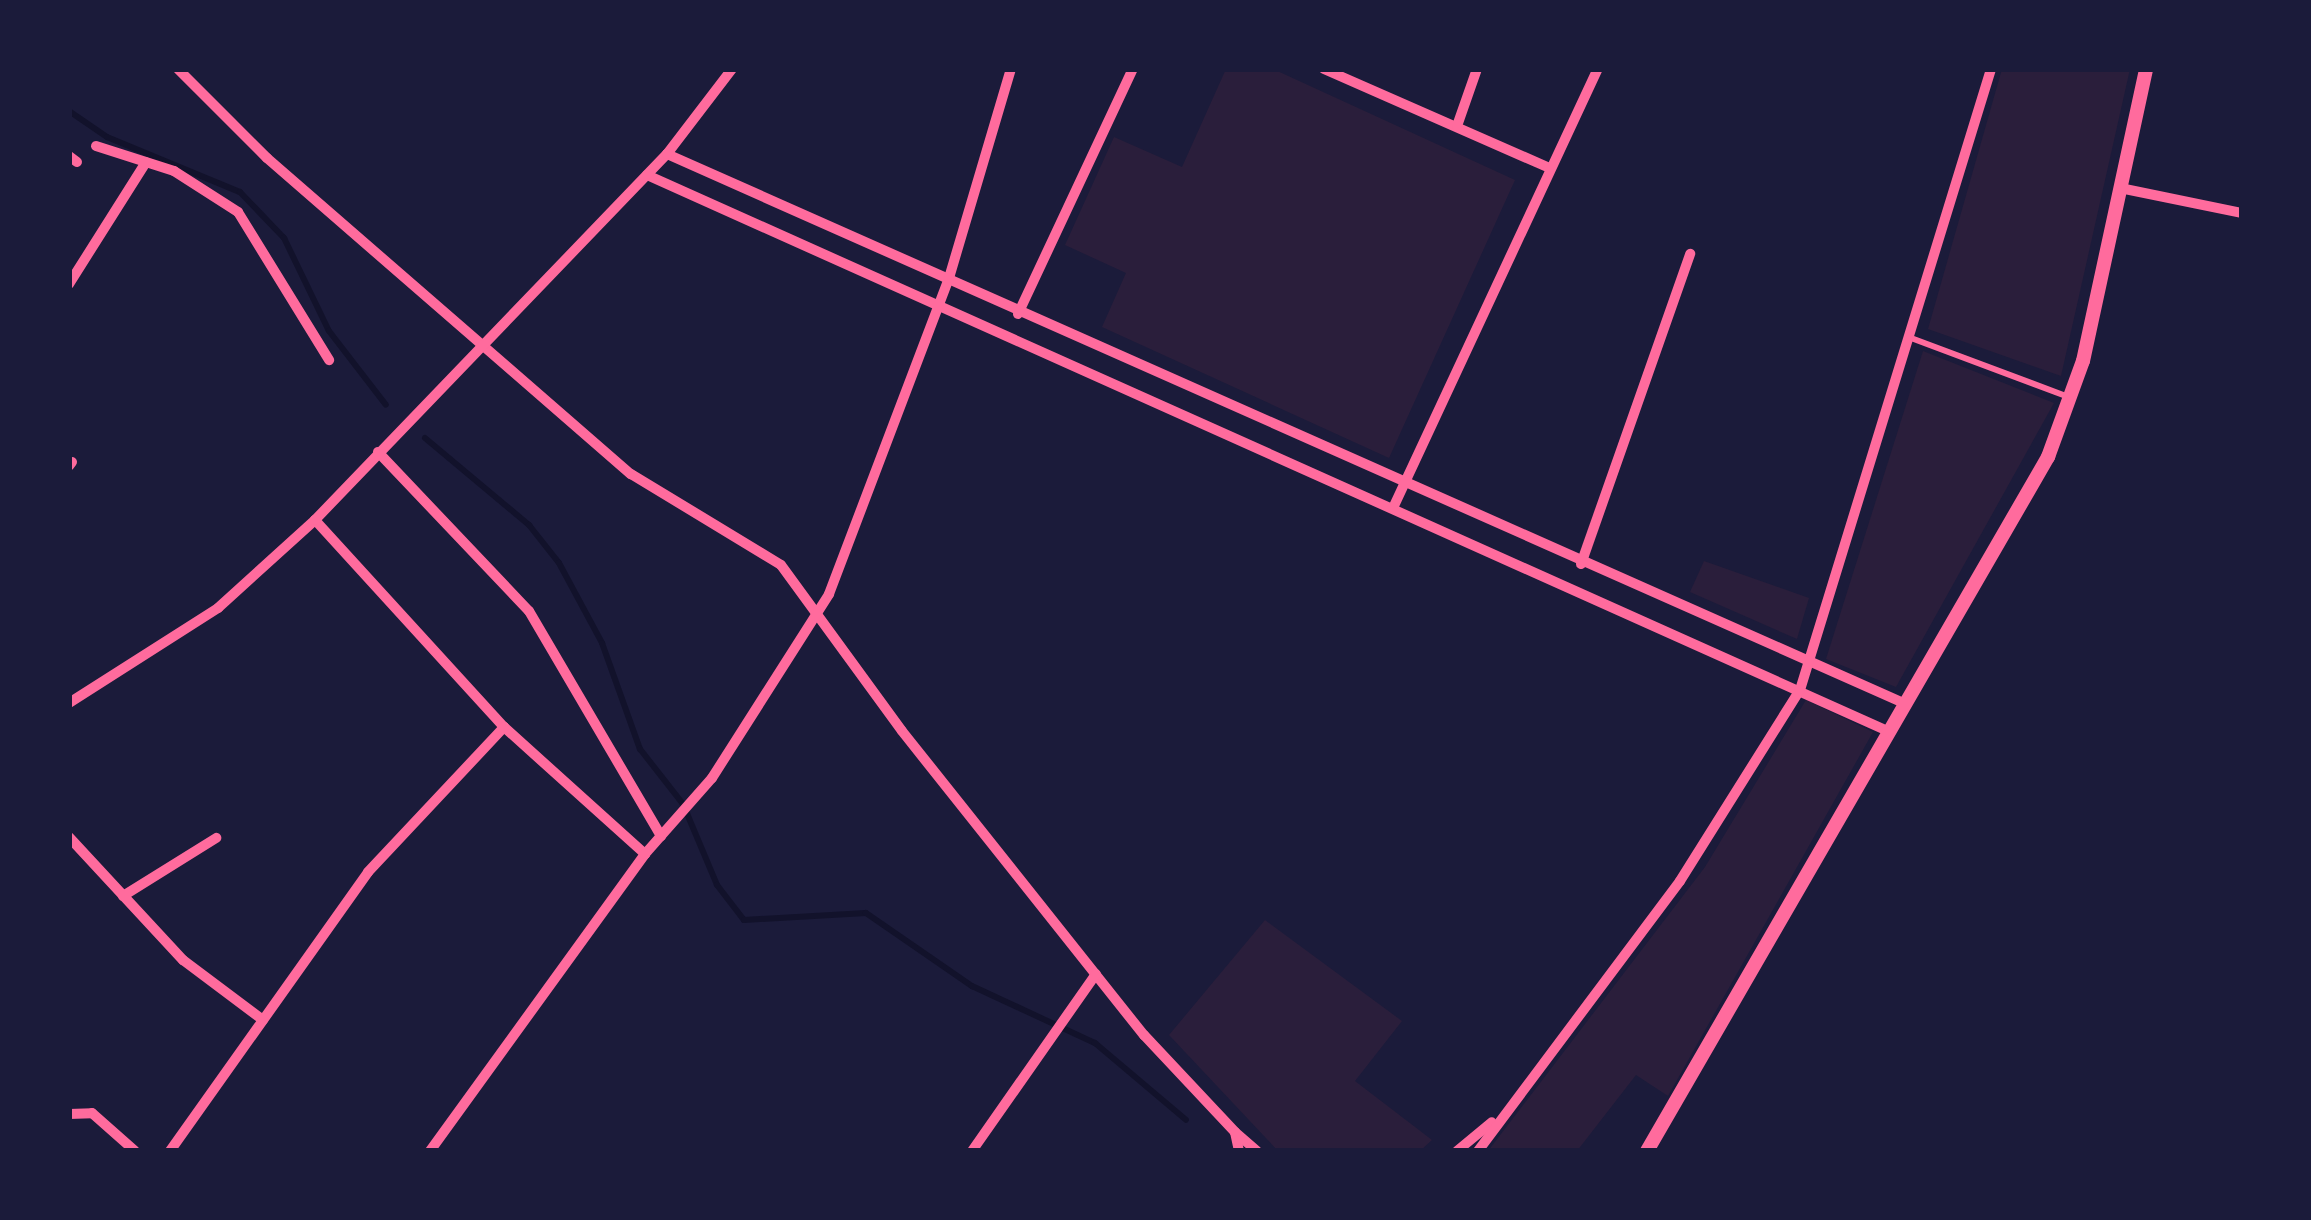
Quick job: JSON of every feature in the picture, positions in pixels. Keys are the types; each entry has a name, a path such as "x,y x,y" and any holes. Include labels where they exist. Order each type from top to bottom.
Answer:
{"street":[{"path":"178,69 267,158 631,474 781,565 1096,974 1257,1151"},
{"path":"69,703 218,608 315,520 482,340 667,154 731,69"},
{"path":"430,1151 645,854 693,804 818,615 949,278 1011,69"},
{"path":"1018,314 1133,69"},
{"path":"1324,69 1550,168"},
{"path":"1457,125 1477,69"},
{"path":"1394,508 1598,69"},
{"path":"1478,1151 1499,1116 1680,881 1800,690 1991,69"},
{"path":"1647,1151 2048,457 2072,398 2146,69"},
{"path":"96,146 205,187 238,212 329,360"},
{"path":"667,154 1403,485 1906,704"},
{"path":"69,284 146,162"},
{"path":"647,175 1890,732"},
{"path":"2120,188 2242,213"},
{"path":"1581,564 1690,254"},
{"path":"378,452 529,611 666,831"},
{"path":"315,520 504,728 645,854"},
{"path":"170,1151 368,872 504,728"},
{"path":"69,837 183,960 263,1020"},
{"path":"124,896 216,838"},
{"path":"972,1151 1096,974"},
{"path":"69,1114 92,1113 135,1151"},
{"path":"1457,1151 1499,1116"},
{"path":"1235,1132 1239,1151"}],"lane":[{"path":"1911,338 2072,398"}],"shaded area":[{"path":"1226,69 1273,69 1515,180 1389,458 1102,327 1126,273 1065,245 1114,137 1182,167"},
{"path":"2002,69 2130,69 2061,376 1928,329"},
{"path":"1923,351 2054,403 1896,687 1826,659"},
{"path":"1704,561 1809,598 1797,639 1690,592"},
{"path":"1806,700 1873,732 1668,1096 1636,1075 1577,1151 1488,1151 1705,867"},
{"path":"1265,920 1402,1021 1355,1081 1432,1140 1420,1151 1278,1151 1169,1035"}],"waterway":[{"path":"69,111 107,137 240,192 284,238 329,331 386,405"},
{"path":"425,438 529,525 559,563 602,643 640,749 683,804 717,885 744,920 866,913 972,986 1095,1043 1186,1120"}]}
